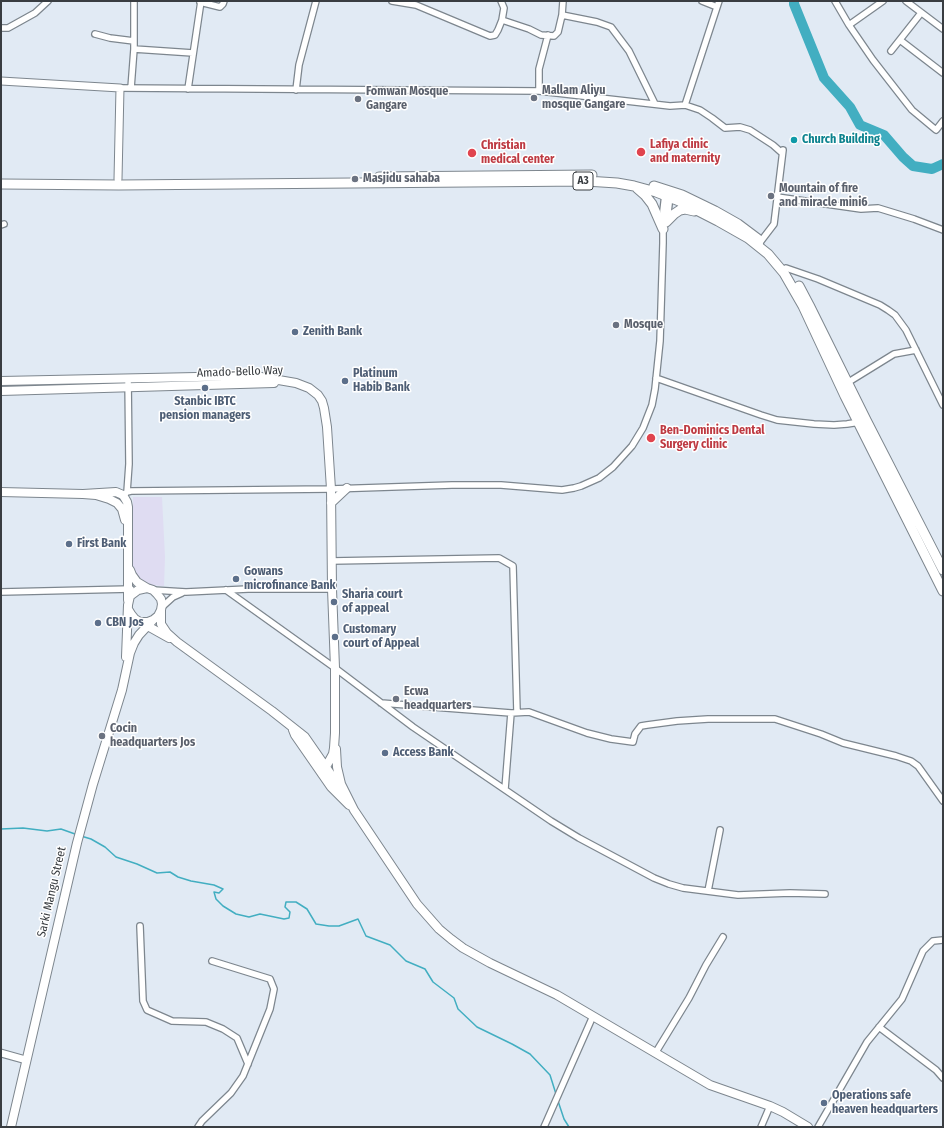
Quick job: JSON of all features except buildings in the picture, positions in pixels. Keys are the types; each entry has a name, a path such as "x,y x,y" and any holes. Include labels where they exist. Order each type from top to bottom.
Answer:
{"highway":[{"name":"A3","path":"1,180 579,175 627,179 647,184 668,193 760,244 775,254 786,268 809,305 847,383 862,421 943,591"},
{"name":"A3","path":"1,184 119,185 586,181 617,183 634,186 668,193 697,202 749,231 776,264 793,289 862,421 943,570"},
{"path":"634,186 645,195 652,204 665,226 674,214 680,210 689,209 703,213"}],"main road":[{"name":"Amado-Bello Way","path":"1,381 245,376 289,382"},
{"path":"289,382 309,388 318,395 324,408 327,427 331,489 335,733 338,772 341,784 354,810 418,904 439,929 450,939 477,957 557,995 710,1085 770,1106 808,1127"},
{"name":"Amado-Bello Way","path":"1,391 289,382"},
{"path":"331,503 347,488"},
{"path":"1,492 83,494 116,492 125,494 128,507 127,666"},
{"path":"83,494 105,497 117,503 122,509 128,528"},
{"path":"128,566 134,579 147,589 157,594 160,599 163,628 177,642"},
{"path":"147,589 132,594 128,606 132,617 147,622 177,642 305,737 340,798 354,810"},
{"path":"127,666 134,643 147,622 158,616 161,609"},
{"name":"Sarki Mangu Street","path":"11,1127 76,843 122,690 127,666"},
{"path":"324,770 333,754 335,733"},
{"path":"324,770 347,798"}],"street":[{"path":"1,28 8,28 35,13 48,1"},
{"path":"131,88 134,49 134,1"},
{"path":"188,89 200,1 220,7 224,1"},
{"path":"296,90 299,65 316,1"},
{"path":"392,1 416,5 490,36 495,35 502,20 504,8 500,1"},
{"path":"502,20 529,29 541,35 554,36 558,32 562,15 563,1"},
{"path":"685,105 718,4 702,1"},
{"path":"836,1 849,25 873,60 912,110 936,130 943,121"},
{"path":"849,25 883,1"},
{"path":"906,1 943,29"},
{"path":"891,51 921,13"},
{"path":"562,15 597,22 611,27 629,51 654,104"},
{"path":"95,34 110,38 134,41"},
{"path":"539,91 539,69 548,36"},
{"path":"900,40 943,73"},
{"path":"134,49 193,53"},
{"path":"1,81 120,88 539,91 670,106 685,105 700,110 725,128 740,127 750,130 783,151 774,224 760,244"},
{"path":"118,179 120,88"},
{"path":"117,503 125,494 131,491 331,489 501,485 562,490 591,482 606,473 620,461 638,438 648,417 655,388 660,341 663,243 665,226 663,211 668,193"},
{"path":"777,197 861,208 878,208 943,230"},
{"path":"786,268 818,279 888,310 895,315 903,324 943,405"},
{"path":"847,383 894,354 916,350"},
{"path":"125,494 129,464 128,378"},
{"path":"656,378 761,416 777,420 807,424 834,425 862,421"},
{"path":"331,561 499,558 513,566 514,713 505,789"},
{"path":"1,592 128,589 186,592 262,589 332,589"},
{"path":"226,590 413,727 551,821 579,838 654,878 683,888 738,895 801,893 825,894"},
{"path":"161,609 172,597 186,592"},
{"path":"380,703 514,713 529,712 587,733 611,739 633,742 635,734 642,726 647,725 708,719 775,719 843,743 911,761 918,766 943,801"},
{"path":"708,891 720,830"},
{"path":"140,926 143,1001 147,1010 172,1021 206,1022 223,1029 237,1038 248,1064"},
{"path":"656,1052 689,998 706,965 723,937"},
{"path":"818,1127 867,1042 902,999 924,951 933,941 943,940"},
{"path":"198,1127 202,1121 231,1093 243,1076 270,1009 274,989 270,978 212,961"},
{"path":"544,1127 593,1016"},
{"path":"879,1027 936,1070 943,1078"},
{"path":"1,1053 26,1060"},
{"path":"761,1127 770,1106"}],"shaded area":[{"path":"133,497 162,497 165,557 164,586 149,585 140,579 133,568"}],"waterway":[{"path":"794,1 824,78 850,107 860,125 884,135 913,166 932,169 943,164"},
{"path":"1,829 23,828 47,831 61,829 75,834"},
{"path":"81,836 91,839 105,847 116,857 157,873 170,872 178,877 214,885 223,889 219,893 214,892 216,899 223,906 236,914 249,917 260,914 284,919 289,918 290,912 285,907 286,902 296,902 307,909 316,924 339,926 358,919 366,936 390,945 406,961 425,969 433,982 454,998 458,1009 477,1027 530,1054 550,1075 556,1094"},
{"path":"558,1101 564,1119 569,1127"}],"place":[{"name":"Mallam Aliyu mosque Gangare","path":"534,98"},
{"name":"Fomwan Mosque Gangare","path":"358,99"},
{"name":"Church Building","path":"794,140"},
{"name":"Lafiya clinic and maternity","path":"641,152"},
{"name":"Christian medical center","path":"472,153"},
{"name":"Masjidu sahaba","path":"355,179"},
{"name":"Mountain of fire and miracle mini6","path":"771,196"},
{"name":"Mosque","path":"616,325"},
{"name":"Zenith Bank","path":"295,332"},
{"name":"Platinum Habib Bank","path":"345,381"},
{"name":"Stanbic IBTC pension managers","path":"205,388"},
{"name":"Ben-Dominics Dental Surgery clinic","path":"651,438"},
{"name":"First Bank","path":"69,544"},
{"name":"Gowans microfinance Bank","path":"236,579"},
{"name":"Sharia court of appeal","path":"334,602"},
{"name":"CBN Jos","path":"98,623"},
{"name":"Customary court of Appeal","path":"335,637"},
{"name":"Ecwa headquarters","path":"396,699"},
{"name":"Cocin headquarters Jos","path":"102,736"},
{"name":"Access Bank","path":"385,753"},
{"name":"Operations safe heaven headquarters","path":"824,1103"}]}
